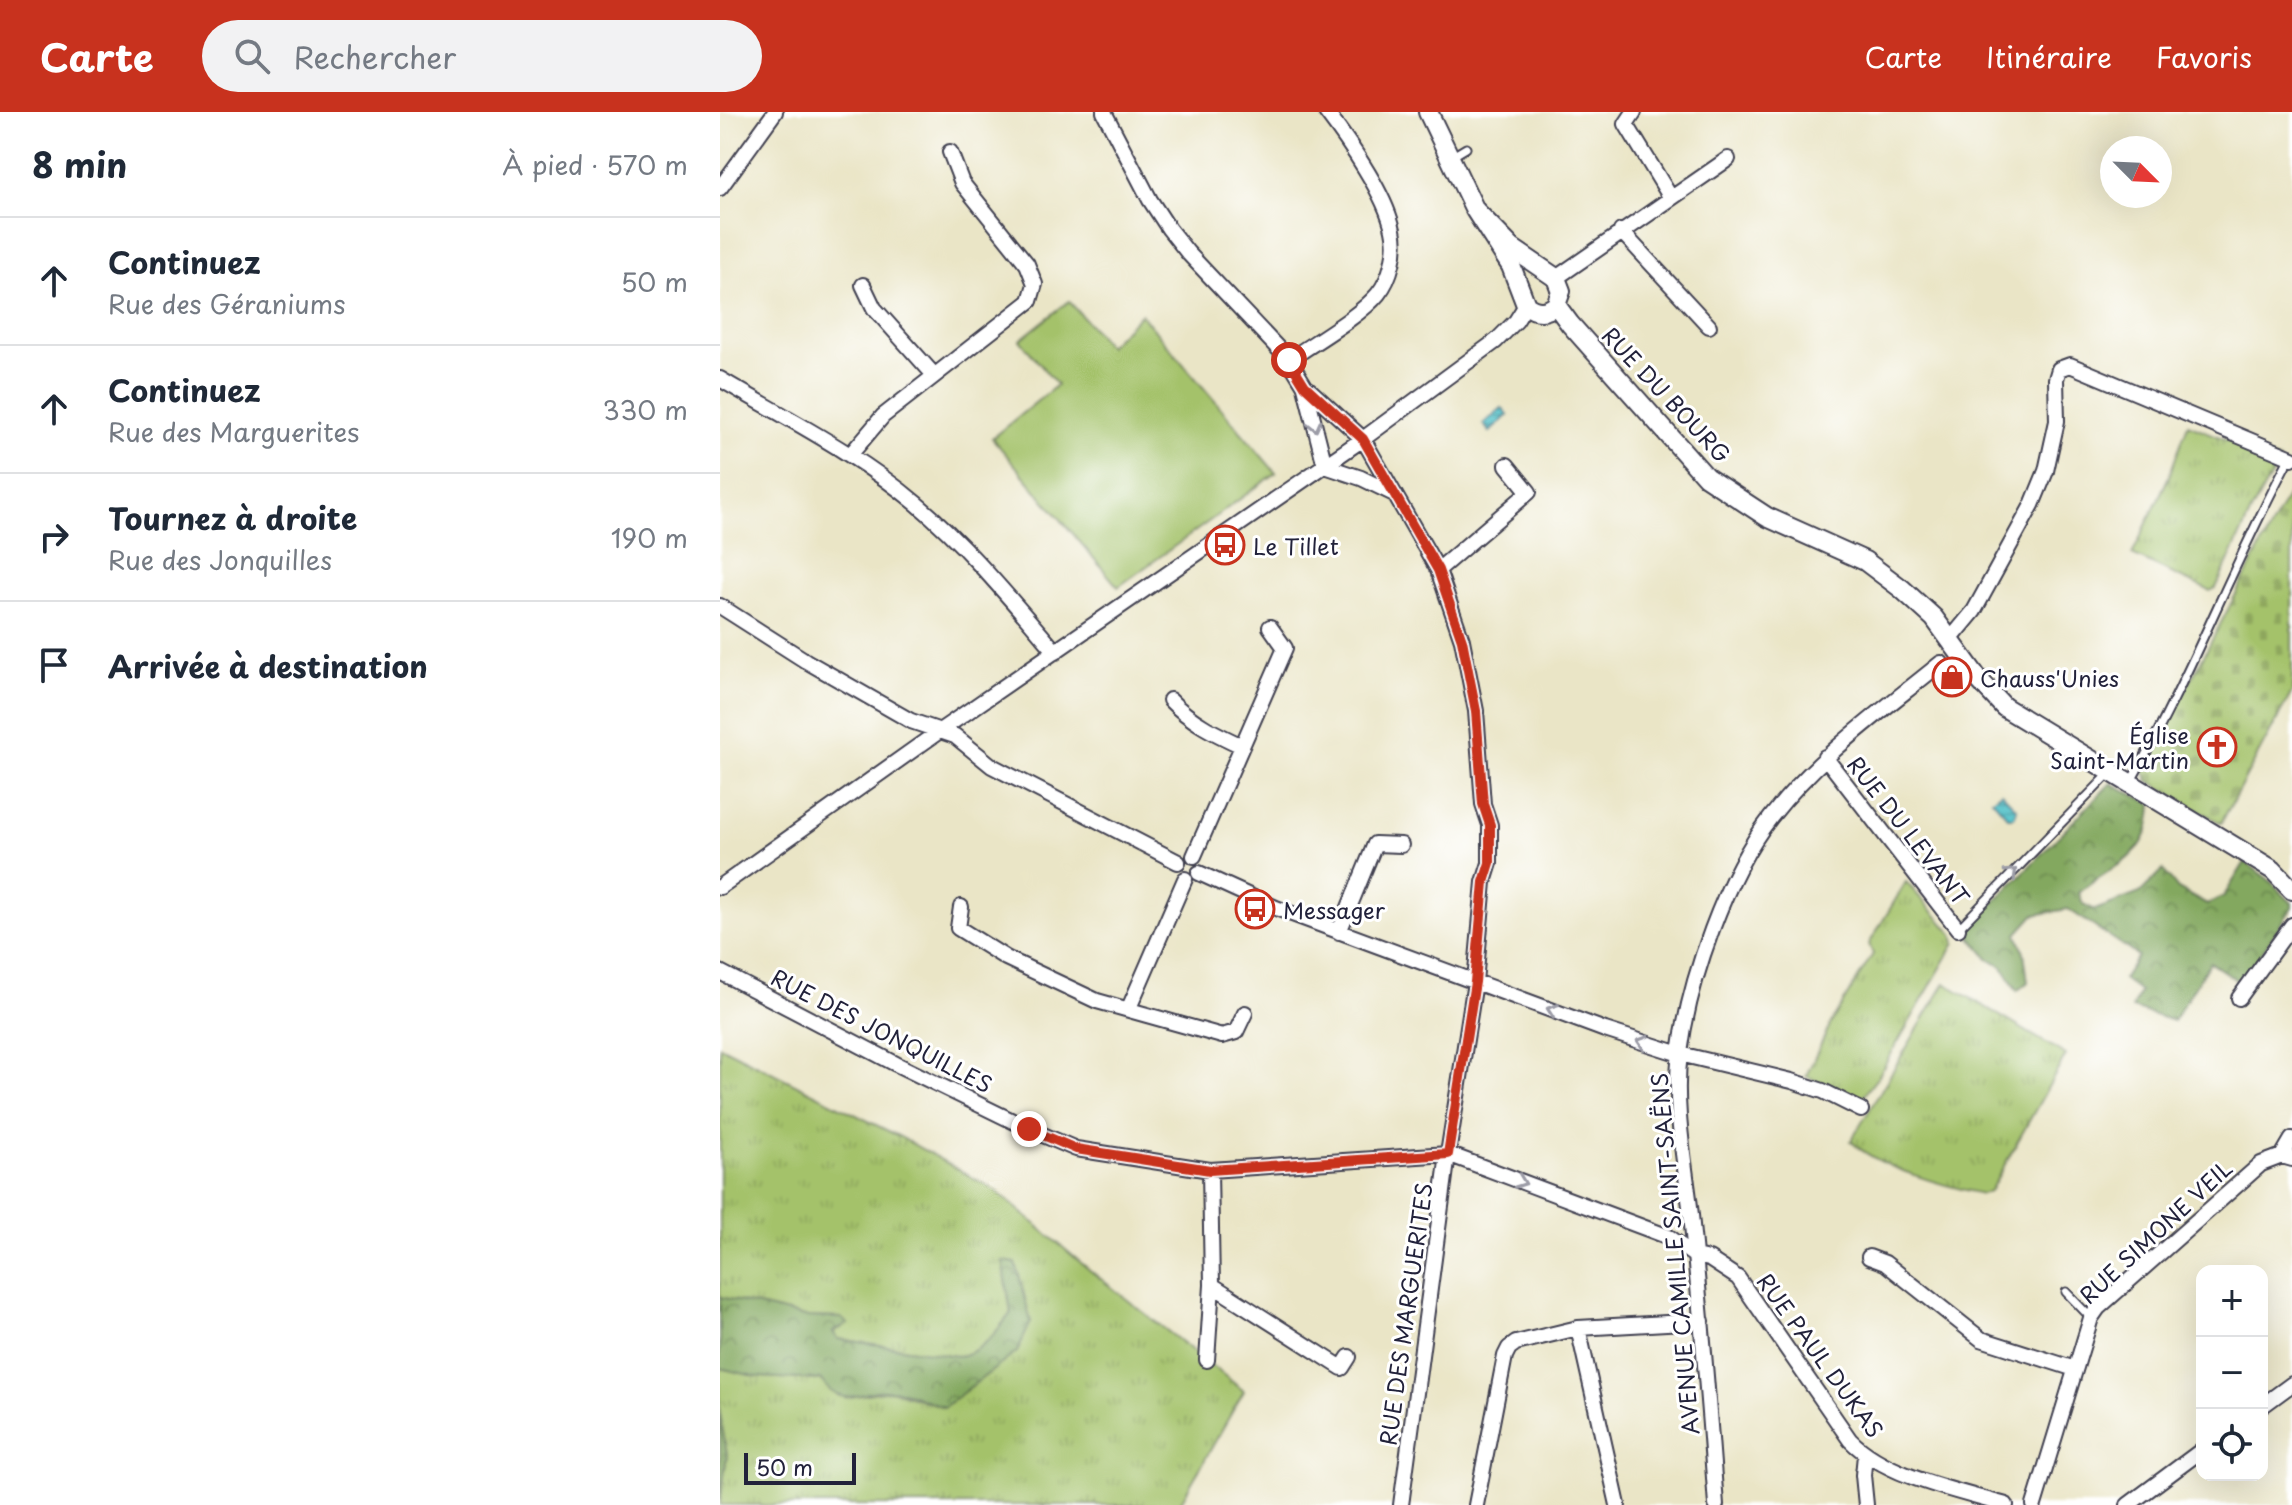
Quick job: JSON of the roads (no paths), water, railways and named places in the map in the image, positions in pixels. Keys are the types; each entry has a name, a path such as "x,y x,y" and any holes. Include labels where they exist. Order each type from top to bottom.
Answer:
{"street":[{"path":"720,188 775,112"},
{"path":"1104,112 1150,200 1169,229 1289,360 1305,386 1325,466"},
{"path":"1289,360 1379,293 1394,251 1394,233 1389,215 1357,158 1326,112"},
{"path":"1428,112 1458,153 1475,210 1511,266 1531,309 1544,311 1556,305 1561,291 1550,274 1512,248 1475,210"},
{"path":"1634,112 1626,124 1671,198"},
{"path":"850,455 883,416 1030,301 1035,284 1027,264 962,183 950,152"},
{"path":"720,887 959,717 1325,466 1496,341 1516,321 1527,277 1550,274 1621,231 1728,159"},
{"path":"1621,231 1709,326"},
{"path":"863,285 874,308 934,375"},
{"name":"RUE DU BOURG","path":"1556,305 1706,477 1767,517 1865,561 1917,601 1993,698 2004,707 2273,870 2292,890"},
{"path":"1950,640 1974,611 2037,494 2054,442 2059,369 2070,365 2291,457"},
{"path":"720,379 850,455 916,503 954,537 1056,652"},
{"name":"RUE DES MARGUERITES","path":"1305,386 1363,439 1438,570 1462,640 1476,711 1483,804 1490,825 1490,863 1484,882 1475,982 1448,1154 1401,1505"},
{"path":"1438,570 1529,492 1507,465"},
{"path":"1325,466 1361,478 1394,494"},
{"path":"720,606 806,661 911,721 955,736 992,766 1178,862"},
{"path":"1194,856 1285,648 1270,627"},
{"name":"AVENUE CAMILLE SAINT-SAËNS","path":"1716,1505 1702,1321 1680,1125 1680,1054 1702,953 1745,858 1768,821 1825,757 1941,663"},
{"path":"1170,700 1202,728 1242,746"},
{"path":"955,736 959,717"},
{"name":"RUE DU LEVANT","path":"1825,757 1958,929"},
{"path":"1339,932 1375,844 1401,845"},
{"path":"1129,1008 1192,876 1200,864 1194,856 1185,855 1178,862 1177,872 1192,876 1475,982 1680,1054 1792,1081 1823,1091 1861,1110"},
{"path":"961,907 958,928 1006,958 1097,1001 1222,1036 1236,1032 1245,1013"},
{"path":"2239,998 2292,925"},
{"name":"RUE DES JONQUILLES","path":"720,972 896,1064 1076,1149 1210,1170 1448,1154"},
{"path":"2287,1157 2292,1139"},
{"name":"RUE PAUL DUKAS","path":"1448,1154 1669,1237 1695,1256 1709,1259 1738,1278 1850,1440 1865,1455 1926,1481 2006,1505"},
{"name":"RUE SIMONE VEIL","path":"2034,1505 2091,1318 2098,1308 2261,1164 2287,1157"},
{"path":"1207,1360 1212,1285 1210,1170"},
{"path":"1669,1237 1692,1227"},
{"path":"1869,1257 1885,1263 1981,1339 2075,1369"},
{"path":"1212,1285 1342,1368 1349,1357"},
{"path":"1476,1505 1509,1348 1516,1343 1578,1328 1702,1321"},
{"path":"1578,1328 1618,1505"},
{"path":"2268,1402 2292,1384"},
{"path":"2128,1505 2196,1454"},
{"path":"1865,1455 1866,1505"}],"lane":[{"path":"2130,783 2163,720 2254,525 2291,457"},
{"path":"1958,929 2111,772"},
{"path":"2066,1292 2091,1318"}],"water":[{"path":"1502,408 1508,415 1490,432 1483,424"},
{"path":"2001,792 2017,809 2014,817 2008,817 1992,799"}],"place":[{"name":"Le Tillet","path":"1225,545"},
{"name":"Chauss'Unies","path":"1952,677"},
{"name":"Église Saint-Martin","path":"2217,747"},
{"name":"Messager","path":"1255,909"}]}
